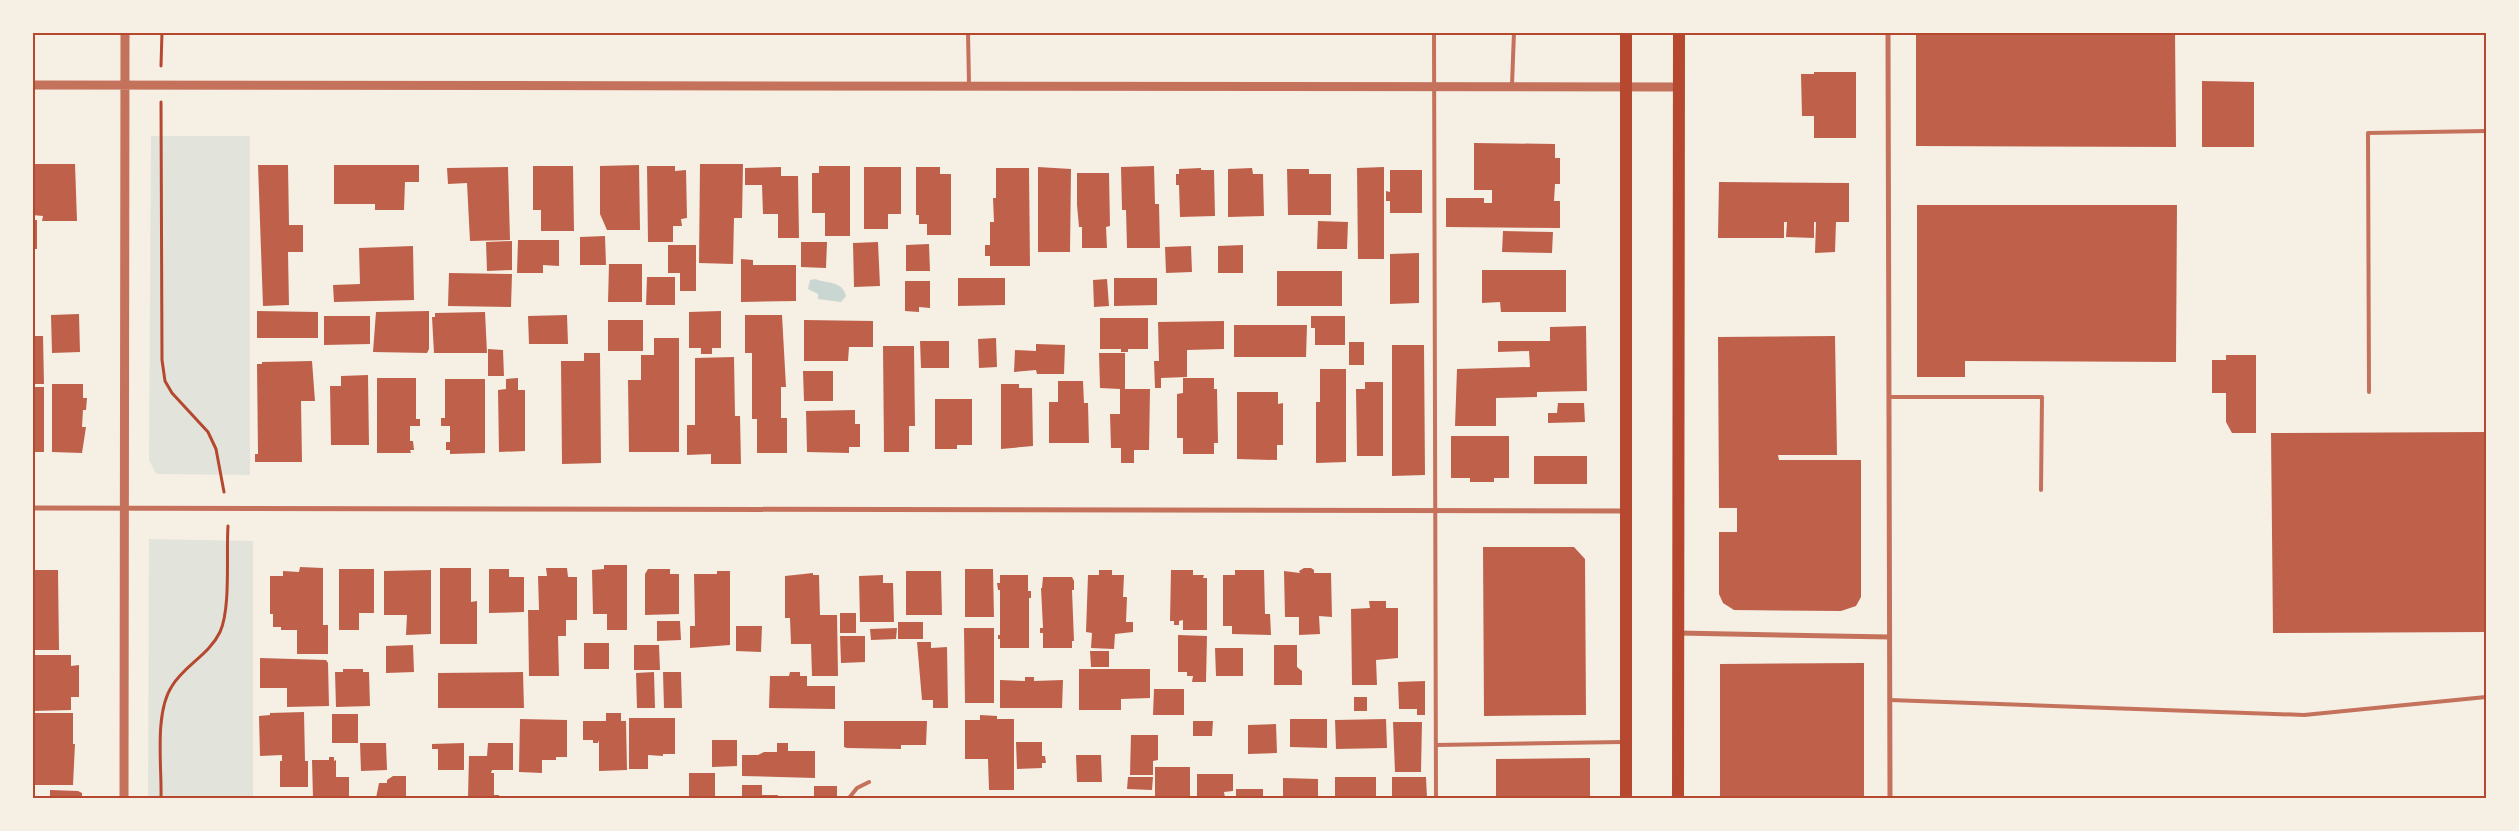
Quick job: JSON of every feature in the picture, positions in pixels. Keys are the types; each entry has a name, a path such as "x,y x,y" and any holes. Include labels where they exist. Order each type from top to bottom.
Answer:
{"main road":[{"path":"1626,32 1626,798"},
{"path":"1678,798 1679,32"}],"street":[{"path":"124,798 125,32"},
{"path":"1888,32 1890,798"},
{"path":"32,85 1678,87"},
{"path":"32,508 1626,511"},
{"path":"1678,633 1890,637"}],"lane":[{"path":"968,32 969,86"},
{"path":"1434,32 1436,798"},
{"path":"1512,87 1514,32"},
{"path":"2369,392 2368,133 2486,130"},
{"path":"1889,397 2042,397 2041,490"},
{"path":"1890,700 2304,715 2486,697"},
{"path":"1436,745 1625,742"},
{"path":"850,798 856,788 869,782"}],"path":[{"path":"161,44 162,32"},
{"path":"162,122 162,350 164,374 172,393 208,432 216,449 224,490"},
{"path":"162,798 162,712 171,687 210,648 220,631 226,610 228,525"}],"shaded area":[{"path":"151,136 250,136 250,475 156,474 149,460"},
{"path":"815,279 838,285 846,296 841,302 818,299 818,294 808,289 810,280"},
{"path":"149,539 253,541 253,798 148,798"}],"building":[{"path":"1916,32 2175,32 2176,147 1916,146"},
{"path":"1814,72 1856,72 1856,138 1814,138 1814,116 1802,116 1801,74 1814,74"},
{"path":"2202,81 2254,82 2254,147 2202,147"},
{"path":"1474,143 1555,144 1555,158 1560,158 1560,184 1555,184 1554,201 1560,201 1560,228 1446,227 1446,198 1484,198 1484,203 1492,203 1492,190 1474,190"},
{"path":"32,164 75,164 77,221 42,221 43,216 32,215"},
{"path":"700,164 743,164 742,218 734,218 733,264 699,263"},
{"path":"258,165 288,165 289,225 303,225 303,252 288,252 289,305 263,306"},
{"path":"334,165 419,165 419,182 405,182 404,210 375,210 375,204 334,204"},
{"path":"639,165 640,230 607,230 600,214 600,166"},
{"path":"533,166 573,166 574,231 541,231 541,210 533,210"},
{"path":"647,166 675,166 675,171 686,170 687,218 681,219 682,226 673,226 673,242 648,242"},
{"path":"819,166 850,166 850,236 825,236 825,213 812,213 812,173 819,173"},
{"path":"1154,166 1155,204 1159,204 1160,248 1127,248 1126,210 1122,210 1121,167"},
{"path":"508,167 510,240 470,241 467,183 448,184 447,168"},
{"path":"781,167 781,176 798,176 799,238 778,238 778,214 763,214 762,185 745,185 745,168"},
{"path":"864,167 901,167 901,214 888,214 888,229 864,229"},
{"path":"916,167 940,167 940,174 951,174 951,235 927,235 927,224 919,224 919,215 916,215"},
{"path":"1038,167 1071,169 1070,252 1038,252"},
{"path":"1384,167 1384,259 1358,259 1357,168"},
{"path":"996,168 1029,168 1030,266 990,266 990,256 985,256 985,245 990,245 990,222 994,222 993,198 996,198"},
{"path":"1201,168 1201,170 1214,170 1215,216 1180,217 1179,185 1176,185 1176,174 1179,174 1179,169"},
{"path":"1252,168 1253,174 1263,174 1264,216 1228,217 1228,169"},
{"path":"1287,169 1309,169 1309,174 1331,174 1331,215 1288,215"},
{"path":"1390,170 1422,170 1422,213 1390,213 1390,201 1386,201 1386,191 1390,192"},
{"path":"1077,173 1109,173 1110,226 1106,227 1107,248 1082,248 1082,227 1079,227 1077,205"},
{"path":"1719,182 1849,183 1849,222 1836,222 1835,252 1815,253 1816,222 1814,222 1814,238 1786,237 1787,222 1784,222 1784,238 1718,238"},
{"path":"1917,205 2177,205 2176,362 1965,361 1965,377 1917,377"},
{"path":"32,220 37,220 37,249 32,249"},
{"path":"1318,221 1348,222 1347,249 1317,249"},
{"path":"1503,231 1553,232 1552,253 1502,252"},
{"path":"605,236 606,265 580,265 580,237"},
{"path":"518,240 559,240 559,266 543,265 543,273 517,273"},
{"path":"512,241 512,270 487,271 486,242"},
{"path":"801,242 827,242 826,268 801,267"},
{"path":"878,242 880,286 854,287 853,243"},
{"path":"929,244 930,271 906,271 906,245"},
{"path":"668,245 696,245 696,291 680,291 680,273 668,273"},
{"path":"1243,245 1243,273 1218,273 1218,246"},
{"path":"413,246 414,300 334,302 333,285 360,284 359,248"},
{"path":"1191,246 1192,272 1166,273 1165,247"},
{"path":"1419,253 1419,303 1390,304 1390,254"},
{"path":"741,259 753,260 753,265 796,265 796,301 741,302"},
{"path":"609,264 642,264 642,302 608,302"},
{"path":"1482,270 1566,270 1566,312 1501,312 1500,302 1482,303"},
{"path":"1277,271 1342,271 1342,306 1277,306"},
{"path":"449,273 512,274 511,307 448,306"},
{"path":"647,277 675,277 675,305 646,305"},
{"path":"958,278 1005,278 1005,305 958,306"},
{"path":"1114,278 1157,278 1157,305 1114,306"},
{"path":"1107,279 1109,306 1094,307 1093,280"},
{"path":"905,281 930,281 930,308 919,307 919,312 905,311"},
{"path":"257,311 318,312 318,338 257,338"},
{"path":"429,311 429,349 427,353 373,352 376,312"},
{"path":"721,311 721,348 712,348 712,354 701,354 701,348 689,348 689,312"},
{"path":"485,312 487,353 434,353 432,317 435,317 435,313"},
{"path":"79,314 80,352 52,353 51,315"},
{"path":"567,315 568,344 529,344 528,316"},
{"path":"745,315 782,315 786,387 781,387 781,418 787,418 787,453 757,453 757,419 752,419 752,353 745,353"},
{"path":"324,316 370,316 370,344 324,345"},
{"path":"1311,316 1345,316 1345,345 1315,345 1315,328 1311,328"},
{"path":"1100,318 1148,318 1148,349 1128,349 1128,352 1121,352 1121,349 1100,349"},
{"path":"608,320 643,320 643,351 608,351"},
{"path":"804,320 873,321 873,347 849,347 848,361 804,361"},
{"path":"1224,321 1224,349 1187,350 1187,377 1161,378 1161,388 1155,388 1154,361 1159,361 1158,322"},
{"path":"1234,325 1307,325 1306,357 1234,357"},
{"path":"1586,326 1587,391 1537,392 1537,397 1496,398 1496,426 1455,426 1457,369 1530,367 1529,351 1498,352 1498,341 1550,341 1550,327"},
{"path":"32,336 43,336 44,384 32,384"},
{"path":"1835,336 1837,455 1778,455 1779,460 1861,460 1861,597 1856,606 1841,611 1734,610 1723,603 1719,594 1719,532 1737,532 1737,508 1719,508 1718,337"},
{"path":"654,338 679,338 679,452 629,452 628,380 641,380 641,355 654,355"},
{"path":"996,338 997,367 979,368 978,339"},
{"path":"920,341 949,341 949,368 921,368"},
{"path":"1349,342 1364,342 1364,365 1349,365"},
{"path":"1036,344 1065,345 1064,374 1037,374 1036,370 1014,372 1015,350 1036,351"},
{"path":"1392,345 1424,345 1425,475 1392,476"},
{"path":"883,346 914,346 915,426 909,426 909,452 884,452"},
{"path":"488,349 503,350 504,376 488,376"},
{"path":"584,353 600,353 601,463 562,464 561,361 584,361"},
{"path":"1099,353 1125,353 1125,389 1150,389 1149,450 1134,450 1134,463 1121,463 1121,448 1111,448 1110,414 1120,414 1120,389 1100,388"},
{"path":"2226,355 2256,355 2256,433 2232,433 2226,422 2226,393 2212,393 2212,360 2226,360"},
{"path":"734,357 735,416 740,416 741,464 711,464 711,454 687,455 687,425 695,425 695,358"},
{"path":"312,361 315,401 301,401 302,462 255,462 255,454 258,454 257,364 262,364 262,362"},
{"path":"1320,369 1346,369 1346,462 1316,463 1316,402 1320,402"},
{"path":"803,371 833,371 833,401 804,401"},
{"path":"368,375 369,445 331,445 330,386 341,386 341,376"},
{"path":"377,378 416,378 416,419 420,419 420,426 410,426 410,441 413,441 414,450 410,450 411,453 377,453"},
{"path":"518,378 518,390 525,390 525,451 499,452 498,390 506,389 506,379"},
{"path":"1183,378 1214,378 1214,389 1217,389 1218,443 1214,443 1214,454 1183,454 1183,438 1177,438 1177,394 1183,393"},
{"path":"445,379 485,379 485,453 450,454 450,450 446,450 446,442 450,442 450,426 441,426 441,418 445,418"},
{"path":"1058,381 1083,381 1084,403 1088,403 1089,443 1049,443 1049,402 1058,402"},
{"path":"1365,382 1383,382 1383,456 1357,456 1356,389 1365,389"},
{"path":"52,384 83,384 83,398 87,398 86,410 83,410 82,427 86,427 82,453 52,452"},
{"path":"1001,384 1019,384 1019,388 1032,388 1033,446 1001,449"},
{"path":"32,387 44,387 44,452 32,452"},
{"path":"1237,392 1278,392 1278,404 1283,403 1283,445 1277,445 1277,460 1237,459"},
{"path":"935,399 972,399 972,445 957,445 957,449 935,449"},
{"path":"1558,403 1584,403 1585,422 1548,423 1548,413 1557,413"},
{"path":"855,410 855,424 860,424 860,447 849,447 849,453 807,452 806,411"},
{"path":"2486,432 2486,632 2273,633 2271,433"},
{"path":"1451,436 1509,436 1509,478 1494,478 1494,482 1470,482 1470,478 1451,478"},
{"path":"1534,456 1587,456 1587,484 1534,484"},
{"path":"1483,547 1574,547 1585,559 1586,715 1484,716"},
{"path":"604,565 627,565 627,630 607,630 607,614 593,614 592,570 604,569"},
{"path":"300,567 323,568 323,625 328,625 328,654 297,654 297,630 281,630 281,627 273,627 273,614 270,614 270,576 283,576 283,571 299,572"},
{"path":"440,568 471,568 471,602 477,601 477,644 440,644"},
{"path":"546,568 567,568 568,577 577,577 577,620 566,620 566,636 558,636 559,676 529,676 528,610 539,610 538,576 547,576"},
{"path":"1304,568 1311,568 1314,570 1314,573 1331,573 1332,617 1319,616 1320,634 1299,635 1299,617 1285,617 1284,571 1300,573 1299,571"},
{"path":"339,569 374,569 374,613 359,613 359,630 339,630"},
{"path":"489,569 509,569 509,577 524,577 524,612 489,613"},
{"path":"648,569 670,569 670,574 679,574 679,614 645,615 645,574"},
{"path":"965,569 993,569 994,617 965,617"},
{"path":"32,570 58,570 59,650 34,650"},
{"path":"431,570 431,634 406,635 407,615 384,615 384,571"},
{"path":"1099,570 1112,570 1112,575 1124,575 1123,597 1127,597 1126,622 1133,622 1133,632 1115,634 1114,649 1091,648 1092,633 1086,632 1088,575 1099,575"},
{"path":"1171,570 1193,570 1193,575 1204,575 1203,578 1207,578 1207,630 1183,630 1183,620 1179,621 1179,625 1174,625 1174,621 1170,621"},
{"path":"1235,570 1264,570 1265,614 1270,614 1271,635 1232,634 1232,626 1223,626 1223,575 1235,575"},
{"path":"717,571 730,571 730,645 690,648 690,626 695,626 694,574 717,574"},
{"path":"906,571 941,571 942,615 906,615"},
{"path":"813,573 813,575 819,575 820,615 837,615 838,676 812,676 811,644 791,644 790,618 785,618 785,576"},
{"path":"883,575 883,583 893,583 894,622 860,622 859,576"},
{"path":"1000,575 1028,575 1028,591 1031,591 1031,598 1029,598 1029,648 1000,648 998,635 1000,635 1000,590 998,590 997,583 1000,583"},
{"path":"1043,577 1072,577 1074,581 1074,590 1072,590 1074,641 1072,641 1072,648 1043,648 1043,633 1040,633 1040,628 1043,628 1041,588"},
{"path":"1369,601 1386,601 1386,608 1398,608 1398,658 1376,660 1377,685 1352,685 1351,609 1370,608"},
{"path":"840,613 856,613 856,633 840,633"},
{"path":"657,621 680,621 681,640 657,641"},
{"path":"898,622 923,622 923,639 898,639"},
{"path":"736,626 762,626 761,652 736,651"},
{"path":"897,628 896,639 871,640 870,629"},
{"path":"964,628 994,628 994,703 965,703"},
{"path":"1178,635 1207,636 1206,682 1192,682 1193,676 1187,676 1187,672 1178,672"},
{"path":"840,636 865,636 865,662 841,663"},
{"path":"917,642 931,642 931,648 947,647 948,708 933,708 933,700 922,700"},
{"path":"584,643 609,643 609,669 584,669"},
{"path":"413,645 414,672 386,673 386,646"},
{"path":"634,645 659,645 660,670 634,670"},
{"path":"1274,645 1297,645 1297,667 1302,671 1302,685 1274,685"},
{"path":"1215,648 1243,648 1243,676 1216,676"},
{"path":"1090,651 1109,651 1109,667 1091,667"},
{"path":"32,655 71,655 71,666 79,665 79,697 71,697 71,710 32,711"},
{"path":"260,658 326,660 328,663 329,706 287,707 287,688 260,688"},
{"path":"1864,663 1864,798 1720,798 1720,664"},
{"path":"343,669 363,669 363,672 369,672 370,706 336,707 335,672 343,672"},
{"path":"1079,669 1150,669 1150,698 1121,699 1121,710 1079,710"},
{"path":"523,672 524,708 438,708 438,673"},
{"path":"654,672 655,708 637,708 636,673"},
{"path":"663,672 681,672 682,708 664,708"},
{"path":"790,672 800,672 800,676 807,676 807,686 835,686 835,709 769,708 770,676 789,676"},
{"path":"1025,677 1034,677 1034,681 1063,680 1062,708 1000,708 1000,680 1025,681"},
{"path":"1425,681 1425,715 1417,715 1417,709 1399,709 1398,682"},
{"path":"1154,689 1184,689 1184,715 1153,715"},
{"path":"1354,697 1367,697 1367,711 1354,711"},
{"path":"304,712 305,761 308,761 308,787 280,787 280,761 282,761 282,755 260,756 259,716 270,715 270,713"},
{"path":"35,713 73,713 73,744 75,744 73,785 32,785"},
{"path":"606,713 621,713 621,721 626,721 627,770 599,771 599,740 598,743 593,743 593,740 583,740 583,721 606,721"},
{"path":"332,714 358,714 358,743 332,743"},
{"path":"980,715 997,716 997,719 1014,719 1014,790 989,790 988,759 965,759 965,720 980,720"},
{"path":"629,718 675,718 675,754 663,754 663,756 648,755 648,769 629,769"},
{"path":"520,719 567,720 567,757 556,757 556,760 542,760 542,773 519,772"},
{"path":"1290,719 1327,719 1327,748 1290,747"},
{"path":"1386,719 1387,748 1336,749 1335,720"},
{"path":"844,721 927,721 926,745 901,745 901,749 847,748 844,747"},
{"path":"1193,721 1213,721 1212,736 1193,736"},
{"path":"1393,722 1422,722 1421,772 1395,772"},
{"path":"1276,724 1277,753 1248,754 1248,725"},
{"path":"1131,735 1158,735 1158,760 1153,761 1153,775 1130,775"},
{"path":"712,740 737,740 737,766 712,767"},
{"path":"1016,742 1042,742 1042,756 1045,756 1046,763 1042,763 1042,768 1017,769"},
{"path":"360,743 386,743 387,770 361,771"},
{"path":"464,743 464,770 438,770 438,749 432,749 432,744"},
{"path":"488,743 513,743 513,770 492,770 491,773 494,773 494,795 499,795 499,798 468,798 469,756 487,756"},
{"path":"777,743 788,743 788,751 815,751 815,778 742,776 742,755 777,752"},
{"path":"1076,755 1101,755 1102,782 1077,782"},
{"path":"329,757 334,757 334,761 336,760 336,777 349,777 349,798 313,798 312,760 329,760"},
{"path":"1590,758 1590,798 1496,798 1496,759"},
{"path":"1155,767 1190,767 1190,798 1155,798"},
{"path":"689,773 715,773 715,798 689,798"},
{"path":"1197,774 1233,774 1233,791 1224,792 1225,798 1197,798"},
{"path":"393,776 406,776 406,798 376,798 379,783 387,783 387,780"},
{"path":"1128,777 1153,777 1152,790 1127,789"},
{"path":"1335,777 1376,777 1376,798 1335,798"},
{"path":"1392,777 1426,777 1427,798 1392,798"},
{"path":"1283,778 1318,779 1318,798 1283,798"},
{"path":"742,785 762,785 762,795 778,795 778,798 742,798"},
{"path":"814,786 837,786 837,798 814,798"},
{"path":"1236,789 1263,789 1263,798 1236,798"},
{"path":"50,790 78,791 82,793 82,798 50,798"}]}
